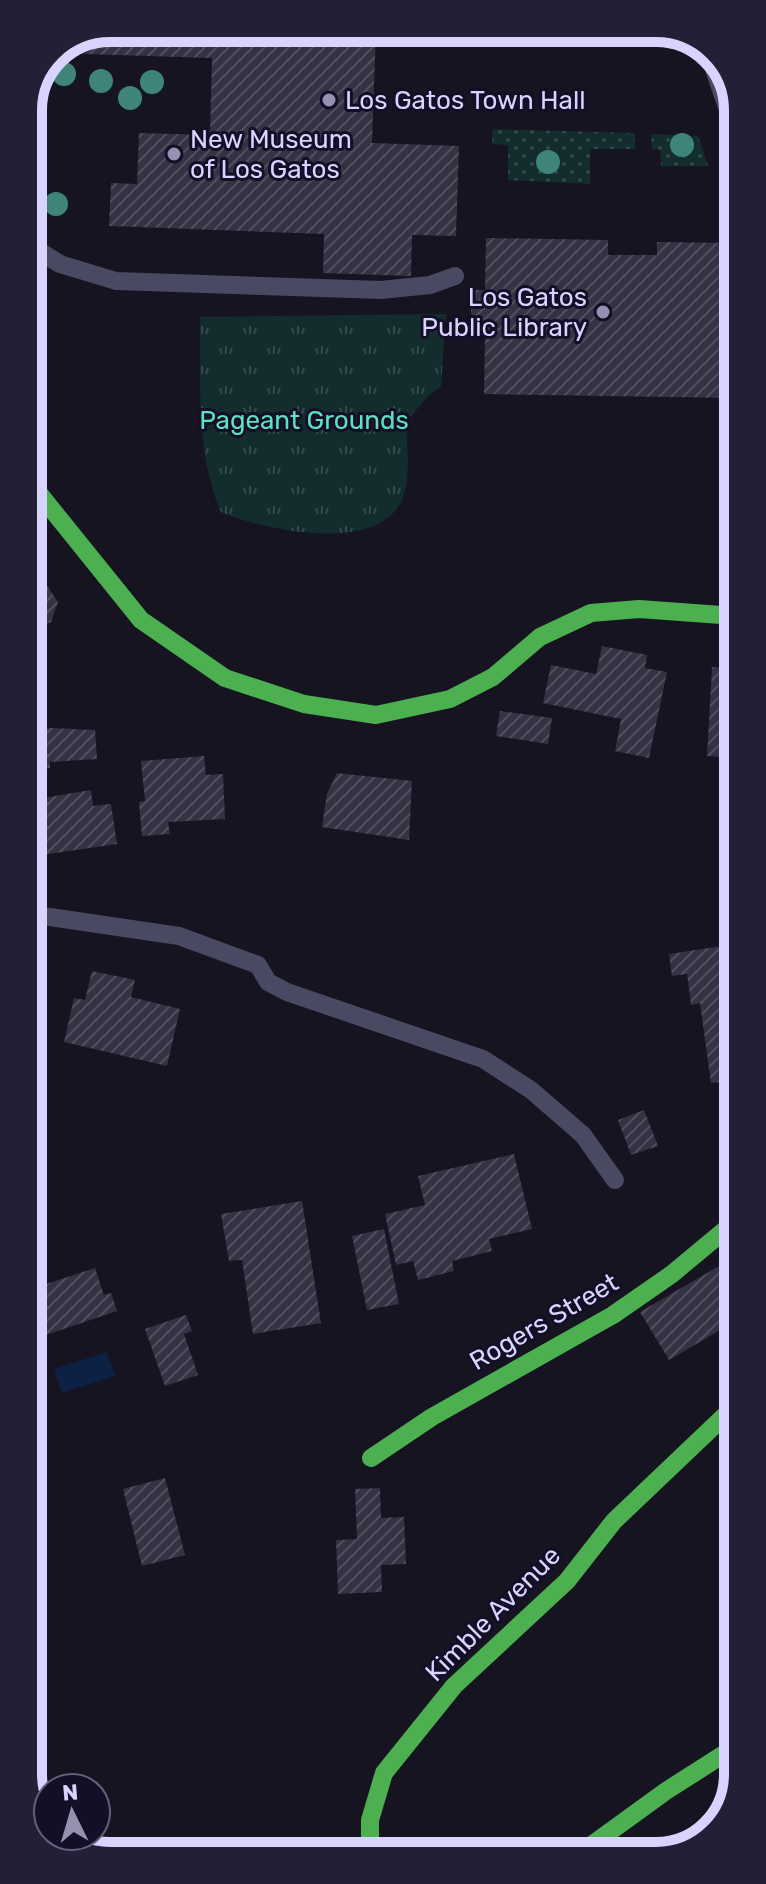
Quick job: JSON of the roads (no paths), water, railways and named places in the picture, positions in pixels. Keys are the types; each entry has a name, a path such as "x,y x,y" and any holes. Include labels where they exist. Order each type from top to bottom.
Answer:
{"street":[{"path":"42,497 141,620 225,678 304,704 376,715 450,699 493,677 540,637 591,613 639,609 724,615"},
{"name":"Rogers Street","path":"371,1458 432,1417 613,1315 672,1274 724,1231"},
{"name":"Kimble Avenue","path":"370,1842 370,1820 384,1773 454,1686 567,1581 614,1521 724,1416"},
{"path":"596,1842 724,1754"}],"lane":[{"path":"42,253 60,264 116,281 381,290 430,285 455,276"},
{"path":"42,917 179,936 258,965 268,982 287,992 483,1059 531,1090 583,1135 615,1180"}],"water":[{"path":"107,1352 115,1376 62,1393 54,1369"}],"place":[{"name":"Los Gatos Town Hall","path":"329,100"},
{"name":"New Museum of Los Gatos","path":"174,154"},
{"name":"Los Gatos Public Library","path":"603,312"}],"park label":[{"name":"Pageant Grounds","path":"304,420"}]}
